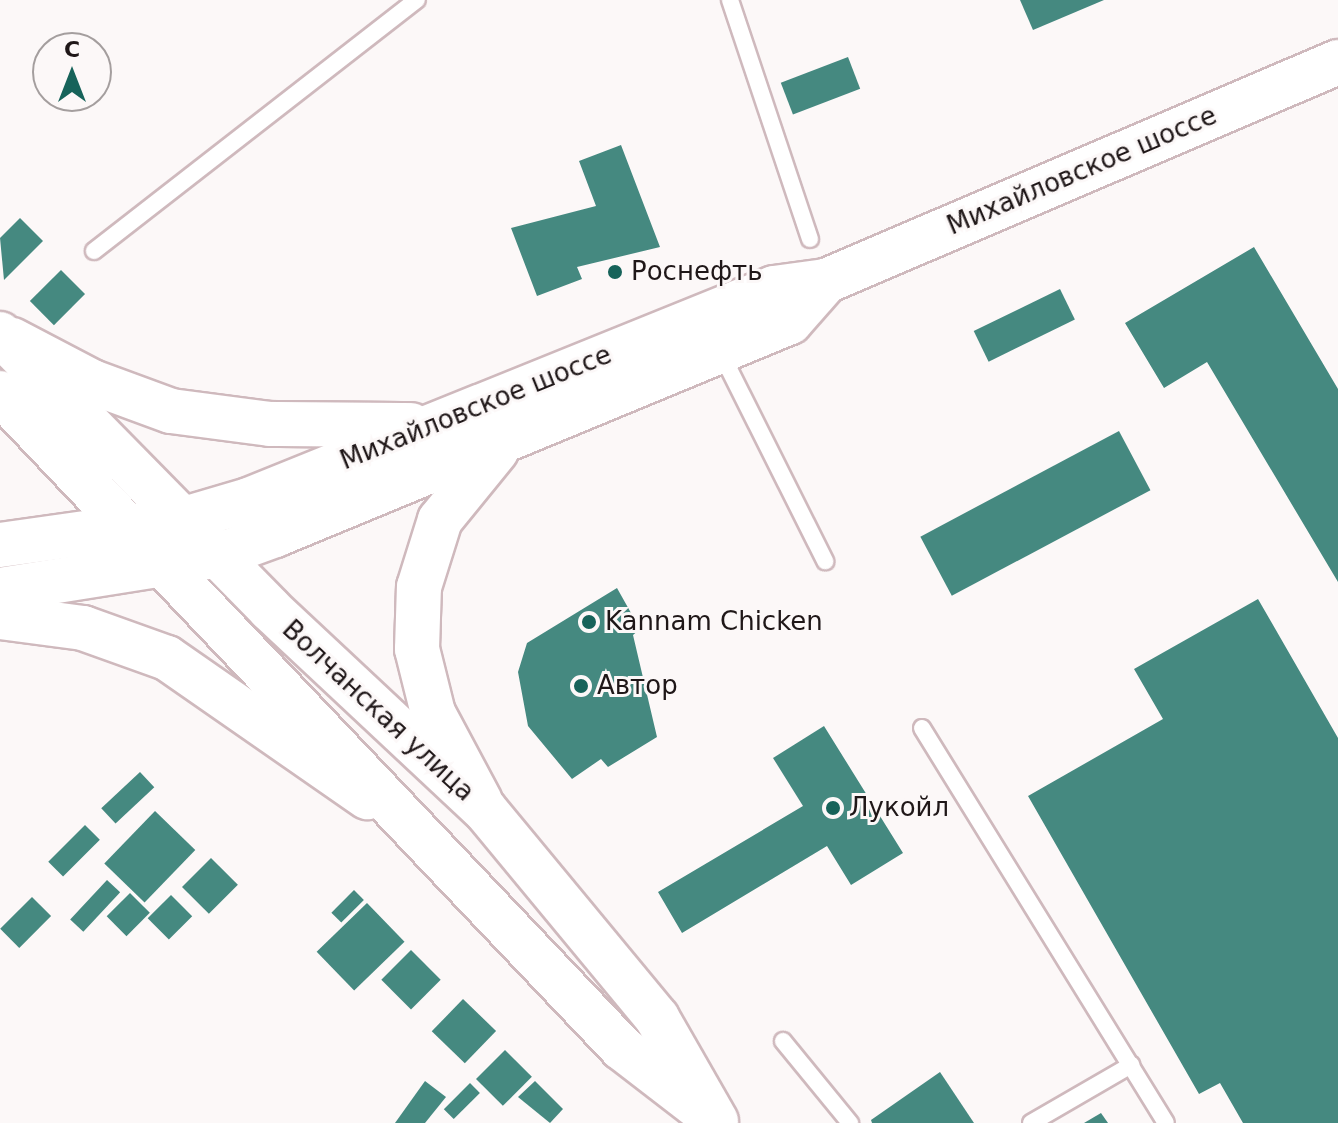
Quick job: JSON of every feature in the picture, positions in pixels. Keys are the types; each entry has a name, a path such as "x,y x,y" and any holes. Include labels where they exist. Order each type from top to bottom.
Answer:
{"main road":[{"name":"Михайловское шоссе","path":"0,545 123,525 184,519 430,426 774,288 826,281 1338,62"},
{"name":"Михайловское шоссе","path":"0,590 220,555 504,442 790,322 826,281"},
{"path":"0,334 92,382 171,411 270,424 430,426"},
{"name":"Волчанская улица","path":"0,334 220,555 485,810 657,1018 717,1122"},
{"name":"Волчанская улица","path":"0,393 622,1048 717,1122"},
{"path":"485,810 433,713 417,649 419,587 440,520 504,442"},
{"path":"0,617 83,628 167,658 422,837"}],"lane":[{"path":"94,251 417,0"},
{"path":"730,0 810,239"},
{"path":"720,351 825,561"},
{"path":"922,728 1166,1123"},
{"path":"783,1041 850,1123"},
{"path":"1031,1123 1131,1065"}],"building":[{"path":"1020,0 1104,0 1033,30"},
{"path":"848,57 860,89 793,115 781,83"},
{"path":"621,145 660,247 577,267 582,279 537,296 511,228 596,206 579,161"},
{"path":"20,218 43,241 4,280 0,238"},
{"path":"1254,247 1338,389 1338,582 1207,362 1164,388 1125,323"},
{"path":"61,270 85,294 54,325 30,301"},
{"path":"1060,289 1075,320 989,362 974,331"},
{"path":"1119,431 1150,490 952,596 920,537"},
{"name":"Автор","path":"617,588 640,629 633,635 657,737 608,767 601,759 572,779 528,726 518,672 527,643"},
{"path":"1258,599 1338,738 1338,1123 1243,1123 1220,1083 1199,1094 1028,796 1163,719 1134,669"},
{"path":"824,726 903,853 851,885 827,846 682,933 658,892 803,806 773,758"},
{"path":"140,772 154,787 116,824 101,808"},
{"path":"155,811 195,850 145,902 104,864"},
{"path":"85,825 100,840 63,877 48,862"},
{"path":"211,858 238,885 209,914 182,887"},
{"path":"107,880 120,892 83,932 70,919"},
{"path":"354,890 364,900 341,923 331,913"},
{"path":"130,893 150,913 126,936 107,916"},
{"path":"171,895 192,916 169,940 148,918"},
{"path":"32,897 51,916 19,948 0,929"},
{"path":"367,903 405,942 354,990 317,952"},
{"path":"411,950 441,980 411,1009 381,980"},
{"path":"463,999 496,1031 465,1063 432,1031"},
{"path":"505,1050 532,1077 503,1106 476,1079"},
{"path":"940,1072 974,1123 872,1123 871,1120"},
{"path":"425,1081 446,1097 425,1123 395,1123"},
{"path":"535,1081 563,1109 550,1123 518,1097"},
{"path":"470,1083 480,1093 454,1119 444,1109"},
{"path":"1101,1113 1108,1123 1084,1123"}],"place":[{"name":"Роснефть","path":"615,272"},
{"name":"Kannam Chicken","path":"589,622"},
{"name":"Автор","path":"581,686"},
{"name":"Лукойл","path":"833,808"}]}
